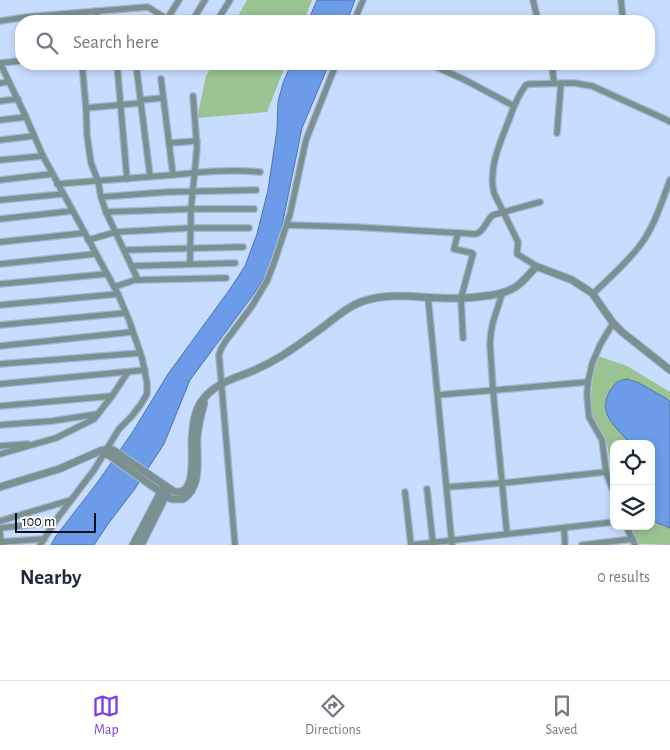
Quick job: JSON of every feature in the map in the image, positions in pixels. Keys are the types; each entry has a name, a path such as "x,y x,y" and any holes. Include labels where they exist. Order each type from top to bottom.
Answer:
{"street":[{"path":"148,6 152,0"},
{"path":"171,15 179,0"},
{"path":"196,15 205,0"},
{"path":"221,15 230,0"},
{"path":"357,15 363,0"},
{"path":"533,0 537,15"},
{"path":"621,0 622,15"},
{"path":"70,15 148,6 161,15"},
{"path":"96,11 96,15"},
{"path":"0,21 15,20"},
{"path":"15,62 0,63 57,184 118,294 140,352 147,383 147,394 141,404 119,429 107,452 40,545"},
{"path":"83,70 91,163 106,212 138,280"},
{"path":"117,70 127,179"},
{"path":"137,70 150,176"},
{"path":"235,545 221,384 220,349 261,293 267,281 287,225 305,146 334,70"},
{"path":"443,70 514,106"},
{"path":"553,70 554,84"},
{"path":"161,79 173,175"},
{"path":"0,83 8,82"},
{"path":"557,133 561,83"},
{"path":"670,113 669,121 592,86 574,83 526,85 514,106 500,143 492,175 494,193 518,242 516,254 538,267 572,280 593,294 613,323 630,339 670,370"},
{"path":"190,263 192,190 197,141 193,96"},
{"path":"86,108 163,98"},
{"path":"0,101 18,99"},
{"path":"0,120 26,117"},
{"path":"0,140 34,136"},
{"path":"169,142 197,141"},
{"path":"0,160 43,156"},
{"path":"57,184 194,172 231,170 260,172"},
{"path":"0,180 52,174"},
{"path":"593,294 640,245 655,218 670,180"},
{"path":"101,197 192,190 256,190"},
{"path":"0,200 63,194"},
{"path":"287,225 476,234 480,233 490,217 540,202"},
{"path":"106,212 254,209"},
{"path":"0,219 72,211"},
{"path":"0,242 86,237 116,232 190,228 249,228"},
{"path":"458,233 454,249 473,254 461,298 463,338"},
{"path":"125,250 243,247"},
{"path":"0,264 96,254"},
{"path":"132,266 235,263"},
{"path":"107,452 151,480 179,492 189,482 192,470 191,448 194,422 200,403 211,390 271,363 345,309 360,302 385,297 461,298 502,294 517,286 538,267"},
{"path":"0,284 106,274"},
{"path":"114,287 138,280 226,278"},
{"path":"0,305 118,294"},
{"path":"502,294 490,332 490,344 508,534"},
{"path":"428,297 452,543"},
{"path":"0,325 125,313"},
{"path":"611,485 606,472 602,440 589,417 588,382 592,364 600,345 613,323"},
{"path":"0,346 132,332"},
{"path":"0,364 140,352"},
{"path":"0,384 145,370"},
{"path":"0,454 56,438 94,419 128,372"},
{"path":"438,395 588,382"},
{"path":"0,406 112,396"},
{"path":"151,480 163,494 178,500 183,500 191,493 198,467 197,436 206,396"},
{"path":"0,425 52,421 98,414"},
{"path":"0,446 43,442"},
{"path":"0,487 107,452"},
{"path":"447,487 606,472"},
{"path":"133,545 167,487"},
{"path":"427,489 433,544"},
{"path":"405,492 411,545 452,543 508,534 610,522"},
{"path":"141,545 163,494"},
{"path":"0,521 71,500"},
{"path":"44,539 1,543 0,530 55,522"},
{"path":"564,528 565,545"},
{"path":"582,545 634,542 628,530"}],"green space":[{"path":"247,0 312,0 306,15 238,15"},
{"path":"210,70 284,70 267,112 197,118 206,76"},
{"path":"598,356 627,366 670,392 670,545 638,544 633,530 655,530 655,440 610,440 610,459 607,445 599,428 592,419 590,403 594,367"}],"water":[{"path":"317,0 355,0 349,15 311,15"},
{"path":"288,70 326,70 302,128 278,245 268,272 190,380 164,444 134,490 94,545 51,545 132,433 168,374 245,266 257,234 268,190 277,130 278,102"},
{"path":"627,379 639,383 670,402 670,528 655,522 655,440 627,440 607,414 606,401 614,385"}]}
